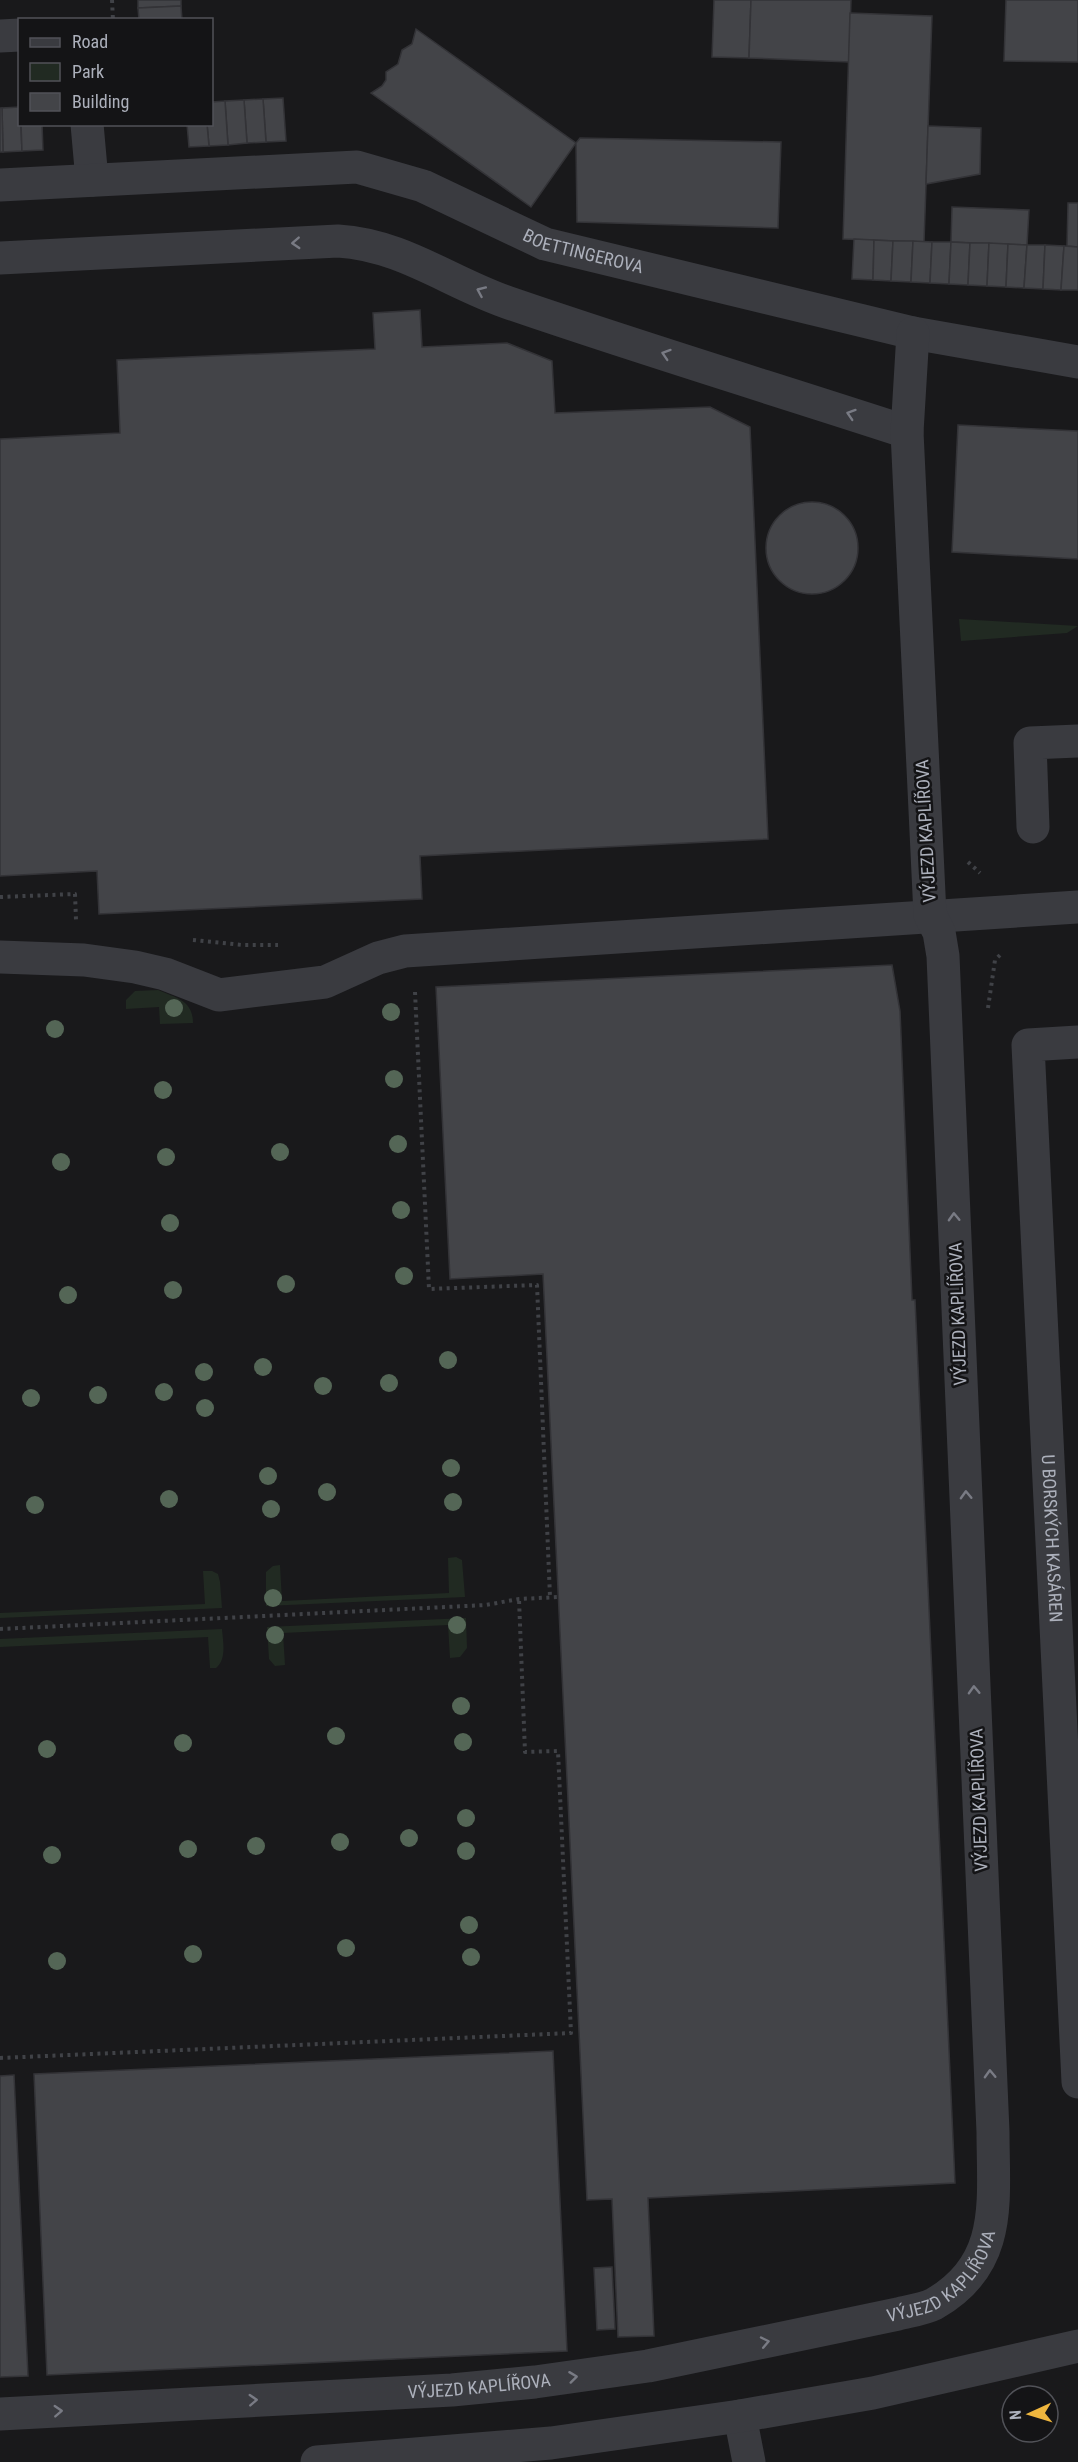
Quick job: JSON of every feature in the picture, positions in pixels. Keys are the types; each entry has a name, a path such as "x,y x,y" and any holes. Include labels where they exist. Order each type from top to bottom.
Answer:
{"street":[{"path":"0,36 18,35"},
{"path":"87,126 92,180"},
{"name":"BOETTINGEROVA","path":"0,185 357,167 423,186 545,244 913,333 1078,362"},
{"path":"0,258 338,241 362,242 388,249 509,303 907,432"},
{"name":"VÝJEZD KAPLÍŘOVA","path":"0,2414 452,2390 574,2377 648,2366 933,2305 963,2283 982,2257 993,2218 992,2120 943,956 939,932 930,915 907,432 913,333"},
{"path":"1033,827 1030,743 1078,741"},
{"path":"0,957 116,963 165,974 219,995 325,982 378,958 405,951 1078,907"},
{"name":"U BORSKÝCH KASÁREN","path":"1078,1042 1028,1045 1078,2082"},
{"path":"317,2462 551,2443 740,2416 873,2393 1078,2346"},
{"path":"740,2416 749,2462"}],"path":[{"path":"112,0 113,18"},
{"path":"962,856 981,874"},
{"path":"0,897 75,894 76,924"},
{"path":"184,939 242,945 283,945"},
{"path":"378,958 390,993 417,992 429,1289 537,1285 550,1597"},
{"path":"0,1629 486,1605 519,1599 559,1597"},
{"path":"0,2058 571,2033 558,1751 525,1752 519,1599"}],"green space":[{"path":"959,619 1078,626 1067,633 961,641"},
{"path":"158,990 187,1005 193,1023 160,1024 159,1007 126,1009 126,1000 135,991"},
{"path":"456,1557 462,1560 465,1597 266,1606 266,1572 273,1566 280,1565 282,1601 449,1593 448,1558"},
{"path":"203,1571 218,1574 222,1608 0,1618 0,1613 205,1604"},
{"path":"466,1618 467,1648 460,1657 450,1658 448,1625 283,1633 285,1665 275,1666 269,1659 267,1627"},
{"path":"222,1629 223,1655 216,1668 210,1668 208,1637 0,1647 0,1639"}],"building":[{"path":"138,0 181,0 181,6 138,8"},
{"path":"714,0 751,0 749,58 712,57"},
{"path":"751,0 851,0 849,62 749,58"},
{"path":"1006,0 1078,0 1078,62 1004,61"},
{"path":"181,6 182,18 139,18 138,8"},
{"path":"850,13 932,16 924,242 843,239"},
{"path":"416,29 576,143 531,207 371,93 382,86 386,80 386,72 398,64 402,50 412,44"},
{"path":"283,98 286,141 266,142 263,99"},
{"path":"263,99 266,142 247,143 244,100"},
{"path":"244,100 247,143 228,145 225,101"},
{"path":"225,101 228,145 209,146 207,126 213,126 213,102"},
{"path":"18,107 22,151 3,152 2,108"},
{"path":"0,108 2,108 3,152 0,152"},
{"path":"21,126 42,126 43,150 22,151"},
{"path":"187,126 207,126 209,146 189,147"},
{"path":"928,126 981,128 980,174 926,184"},
{"path":"580,138 781,142 778,228 577,222 576,143"},
{"path":"1068,203 1078,203 1078,247 1067,246"},
{"path":"952,207 1029,210 1027,245 951,242"},
{"path":"854,239 874,240 873,280 852,279"},
{"path":"874,240 893,241 891,281 873,280"},
{"path":"893,241 913,241 911,282 891,281"},
{"path":"913,241 932,242 930,283 911,282"},
{"path":"932,242 951,242 949,284 930,283"},
{"path":"951,242 970,243 968,285 949,284"},
{"path":"970,243 989,243 987,286 968,285"},
{"path":"989,243 1008,244 1006,287 987,286"},
{"path":"1008,244 1027,245 1024,288 1006,287"},
{"path":"1027,245 1045,245 1043,289 1024,288"},
{"path":"1045,245 1064,246 1061,290 1043,289"},
{"path":"1064,246 1078,247 1078,290 1061,290"},
{"path":"420,310 422,347 507,343 552,361 555,413 710,407 750,427 768,839 420,856 422,899 99,914 97,871 0,876 0,439 120,433 117,360 375,349 373,313"},
{"path":"958,425 1078,431 1078,559 952,552"},
{"path":"803,502 821,502 838,509 851,522 858,539 858,557 851,574 838,587 821,594 803,594 786,587 773,574 766,557 766,539 773,522 786,509"},
{"path":"892,965 900,1011 912,1300 915,1300 955,2183 648,2198 654,2336 618,2337 612,2199 587,2200 543,1274 450,1279 436,987"},
{"path":"553,2051 567,2351 47,2375 34,2074"},
{"path":"14,2075 28,2376 0,2377 0,2076"},
{"path":"612,2267 615,2329 597,2330 594,2268"}]}
